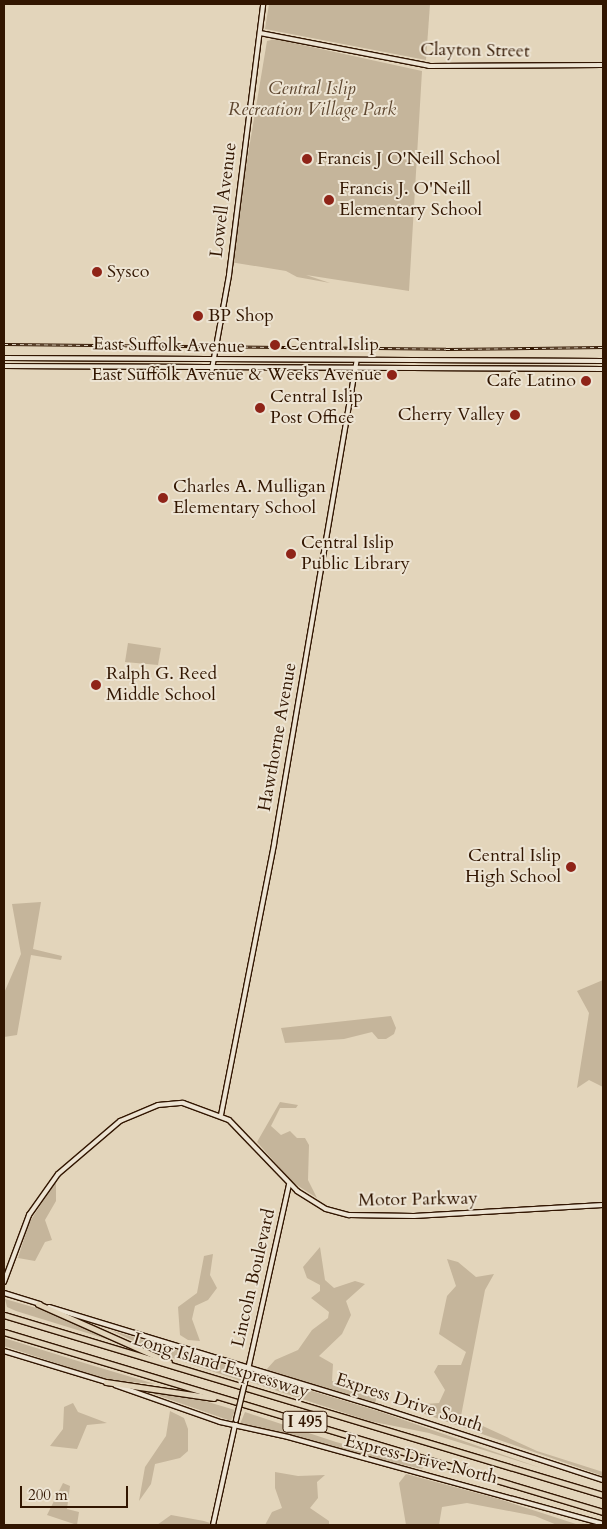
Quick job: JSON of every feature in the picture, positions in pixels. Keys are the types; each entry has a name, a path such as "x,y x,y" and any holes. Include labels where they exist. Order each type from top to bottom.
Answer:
{"highway":[{"path":"38,1304 212,1378"},
{"name":"Long Island Expressway","path":"4,1315 603,1495"},
{"name":"Long Island Expressway","path":"4,1332 603,1512"},
{"path":"106,1382 183,1392 256,1408"}],"main road":[{"name":"Lowell Avenue","path":"212,368 215,361 263,4"},
{"name":"Clayton Street","path":"260,33 433,66 603,65"},
{"name":"East Suffolk Avenue","path":"4,358 356,362 603,362"},
{"name":"Hawthorne Avenue","path":"221,1115 274,844 356,362"},
{"name":"East Suffolk Avenue","path":"4,366 355,370 603,369"},
{"name":"Motor Parkway","path":"4,1282 21,1230 38,1200 67,1164 111,1128 133,1113 158,1105 183,1103 221,1115 235,1125 289,1184 326,1209 360,1217 603,1204"},
{"name":"Lincoln Boulevard","path":"213,1525 289,1184"},
{"name":"Express Drive South","path":"4,1293 248,1367 603,1480"},
{"name":"Express Drive North","path":"4,1351 106,1382 235,1425 603,1524"}],"green space":[{"path":"269,4 430,4 426,60 265,29"},
{"name":"Central Islip Recreation Village Park","path":"275,39 422,71 409,291 306,275 330,283 297,277 286,271 230,262 267,41"},
{"path":"128,643 161,648 158,665 125,662"},
{"path":"41,902 33,949 62,956 61,960 31,955 17,1035 4,1037 4,993 21,954 12,904"},
{"path":"603,980 603,1087 589,1080 577,1088 589,1013 577,991"},
{"path":"391,1016 396,1028 394,1034 386,1039 378,1039 372,1032 344,1039 285,1043 281,1028"},
{"path":"280,1102 298,1105 296,1108 280,1108 271,1126 281,1135 290,1131 297,1138 305,1138 309,1145 308,1180 317,1198 292,1182 257,1142"},
{"path":"56,1181 56,1201 45,1220 52,1240 45,1242 35,1261 18,1258 29,1223"},
{"path":"320,1247 325,1280 334,1288 355,1281 365,1284 346,1301 351,1315 342,1334 319,1356 333,1364 332,1381 379,1391 375,1403 266,1370 275,1360 298,1350 312,1330 328,1318 329,1312 311,1298 320,1291 320,1285 307,1278 303,1267"},
{"path":"213,1254 210,1275 217,1288 208,1300 195,1306 192,1319 200,1341 188,1340 180,1335 178,1307 197,1293 204,1256"},
{"path":"447,1259 458,1262 476,1277 494,1274 485,1290 461,1416 537,1451 603,1472 603,1476 419,1412 425,1404 439,1403 445,1390 434,1372 438,1365 461,1365 466,1352 439,1334 447,1296 456,1286"},
{"path":"5,1299 57,1314 113,1341 16,1311 7,1307"},
{"path":"110,1330 243,1370 241,1381 164,1355"},
{"path":"4,1338 155,1384 107,1380 4,1346"},
{"path":"252,1373 381,1412 541,1468 429,1433 369,1421 250,1382"},
{"path":"137,1388 198,1399 235,1410 231,1421"},
{"path":"73,1403 78,1412 107,1423 87,1425 77,1449 50,1446 63,1429 64,1407"},
{"path":"170,1411 184,1418 188,1429 188,1451 180,1458 155,1464 151,1484 139,1501 145,1467 166,1436"},
{"path":"245,1412 336,1442 424,1466 422,1469 372,1458 240,1424"},
{"path":"275,1472 298,1476 325,1475 317,1482 318,1498 310,1508 329,1521 329,1525 265,1525 272,1512 282,1508 275,1488"},
{"path":"406,1474 499,1499 579,1525 557,1525 535,1516 467,1503 442,1507 439,1525 406,1525 399,1483"},
{"path":"63,1483 70,1486 67,1509 79,1512 77,1525 47,1515"},
{"path":"171,1515 210,1523 209,1525 157,1525"}],"railway":[{"path":"4,344 446,349 603,347"}],"place":[{"name":"Francis J O'Neill School","path":"307,159"},
{"name":"Francis J. O'Neill Elementary School","path":"329,200"},
{"name":"Sysco","path":"97,272"},
{"name":"BP Shop","path":"198,316"},
{"name":"Central Islip","path":"275,345"},
{"name":"East Suffolk Avenue & Weeks Avenue","path":"392,375"},
{"name":"Cafe Latino","path":"586,381"},
{"name":"Central Islip Post Office","path":"260,408"},
{"name":"Cherry Valley","path":"515,415"},
{"name":"Charles A. Mulligan Elementary School","path":"163,498"},
{"name":"Central Islip Public Library","path":"291,554"},
{"name":"Ralph G. Reed Middle School","path":"96,685"},
{"name":"Central Islip High School","path":"571,867"}]}
